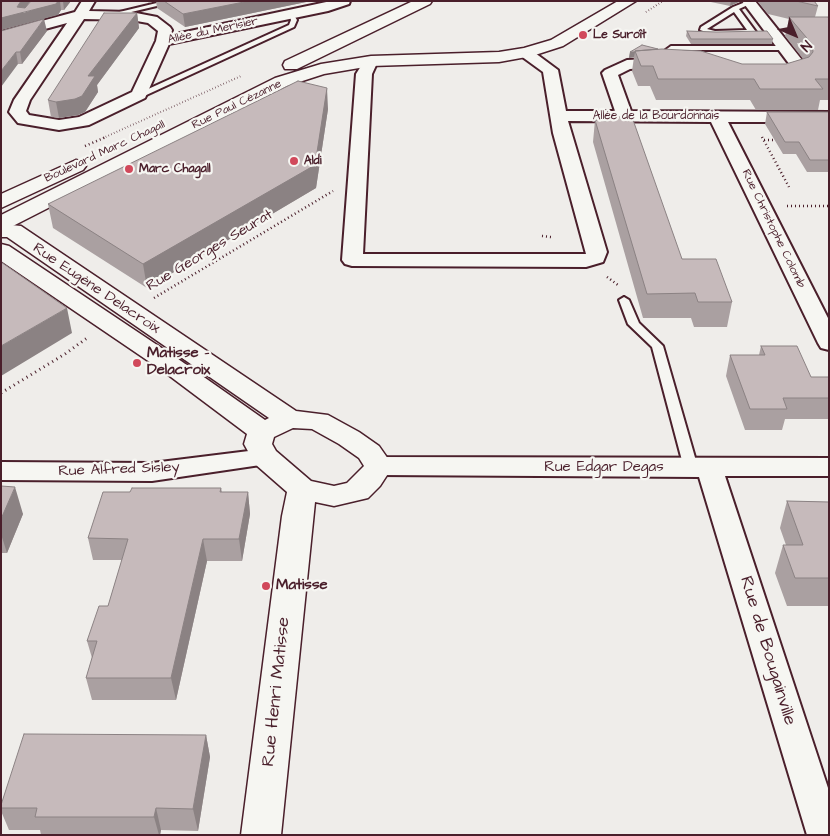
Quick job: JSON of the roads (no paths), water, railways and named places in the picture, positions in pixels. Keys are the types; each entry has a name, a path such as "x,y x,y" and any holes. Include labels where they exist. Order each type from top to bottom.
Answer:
{"main road":[{"name":"Boulevard Marc Chagall","path":"1,202 425,1"},
{"name":"Rue Paul Cézanne","path":"1,223 281,82 321,69 371,61 499,57 526,53 558,43 629,1"},
{"path":"363,31 371,61"},
{"name":"Rue Eugène Delacroix","path":"1,230 13,231 246,419 263,445 302,489"},
{"name":"Rue Eugène Delacroix","path":"1,251 118,316 289,419"},
{"path":"263,445 289,419 318,421 349,438 369,452 379,466 370,479 357,491 334,496 302,489"},
{"name":"Rue Henri Matisse","path":"261,835 297,516 302,489"}],"street":[{"path":"89,1 22,100 17,112 24,118 59,126 82,122 139,95"},
{"name":"Allée du Merisier","path":"139,95 163,41 291,15 344,1"},
{"path":"744,4 785,48 793,65 799,72 794,75 761,78"},
{"path":"1,37 80,15 110,15 152,20 165,30 163,41"},
{"path":"371,61 364,74 352,260 586,261 596,258 597,252 562,133 550,70 526,53"},
{"path":"624,115 610,73 627,66 659,62 679,64"},
{"name":"Allée de la Bourdonnais","path":"559,116 829,117"},
{"name":"Rue Christophe Colomb","path":"717,116 829,343"},
{"name":"Rue Alfred Sisley","path":"1,472 152,472 263,445"},
{"name":"Rue Edgar Degas","path":"379,466 829,467"},
{"name":"Rue de Bougainville","path":"700,468 825,835"}],"lane":[{"path":"110,15 175,1"},
{"path":"744,4 752,32 715,33 704,30 703,28 744,4"},
{"path":"139,95 292,26 294,20 291,15"},
{"path":"659,62 663,56 674,48 785,48"},
{"path":"624,300 634,324 658,346 700,468"}],"place":[{"name":"Le Suroît","path":"583,35"},
{"name":"Aldi","path":"294,161"},
{"name":"Marc Chagall","path":"129,169"},
{"name":"Matisse - Delacroix","path":"137,363"},
{"name":"Matisse","path":"266,586"}]}
